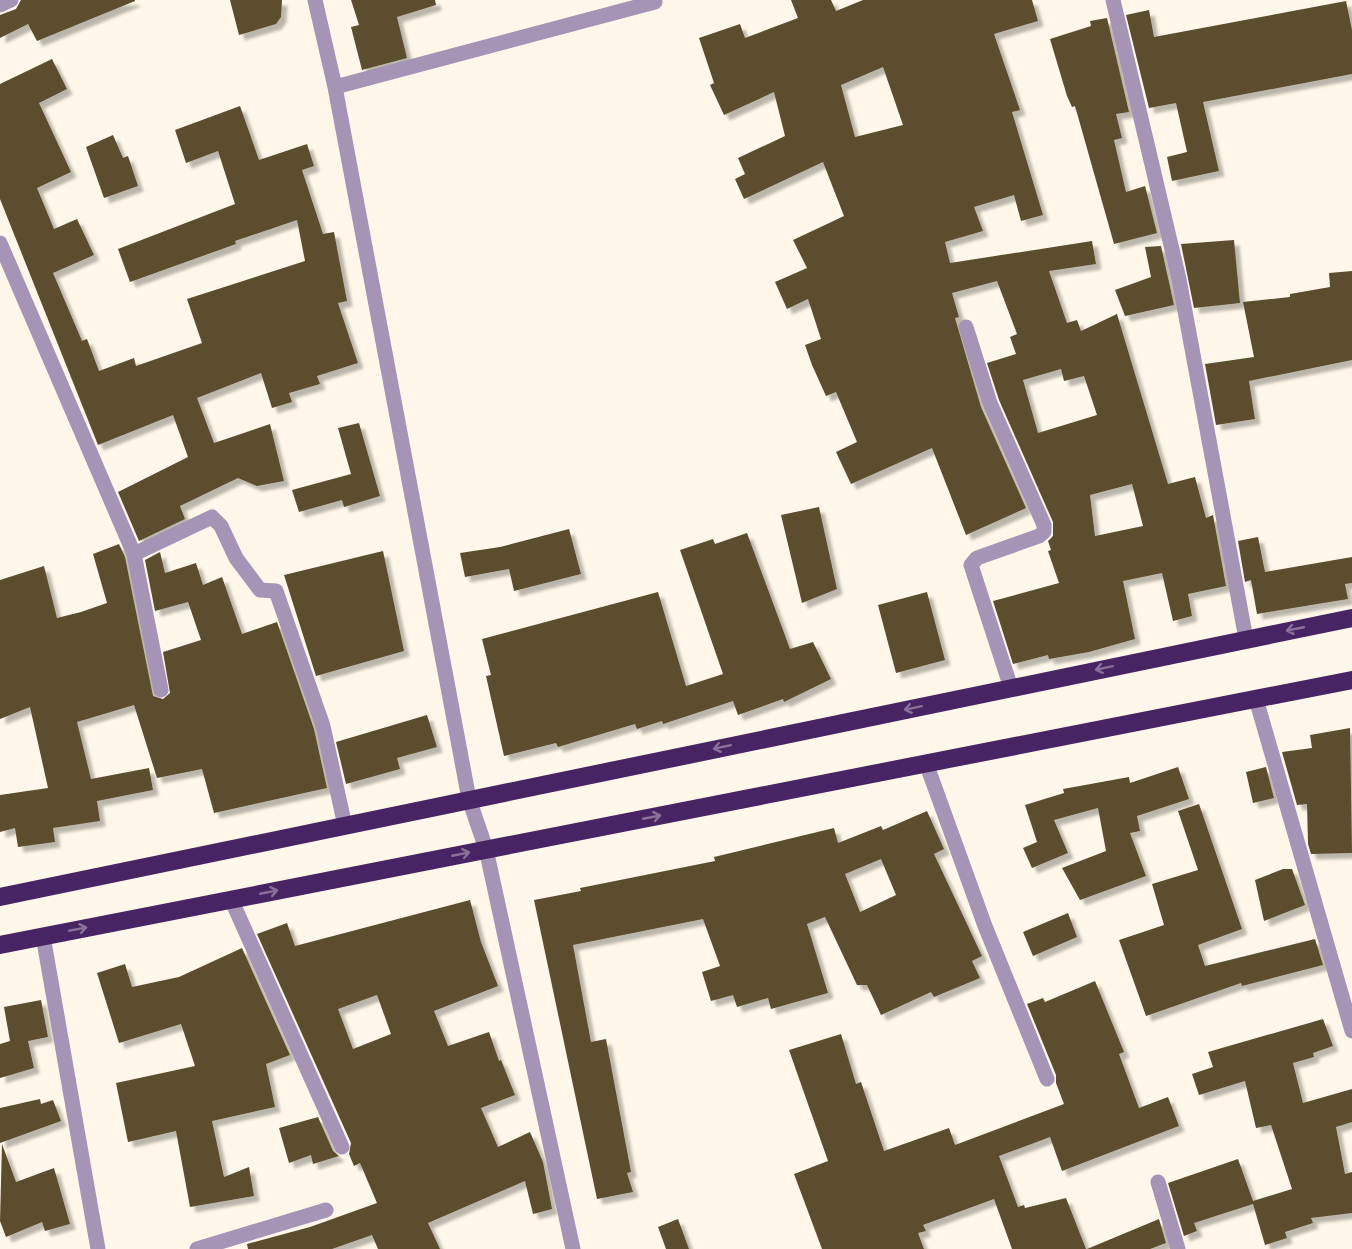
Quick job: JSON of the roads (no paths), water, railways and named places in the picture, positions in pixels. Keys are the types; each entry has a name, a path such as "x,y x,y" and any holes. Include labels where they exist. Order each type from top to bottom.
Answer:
{"highway":[{"path":"0,897 1352,618"},
{"path":"0,945 1352,680"}],"street":[{"path":"0,5 11,0"},
{"path":"315,0 335,87 469,799 486,849 573,1249"},
{"path":"1113,0 1179,279 1246,639"},
{"path":"335,87 655,2"},
{"path":"0,243 134,554 161,690"},
{"path":"966,327 990,403 1044,525 1044,532 1039,536 977,558 971,565 1011,688"},
{"path":"134,554 212,517 221,526 236,558 260,590 276,591 323,726 345,826"},
{"path":"1256,699 1352,1031"},
{"path":"926,763 985,926 1047,1079"},
{"path":"231,899 342,1147"},
{"path":"43,936 99,1249"},
{"path":"1158,1182 1178,1249"},
{"path":"197,1249 326,1210"}]}
